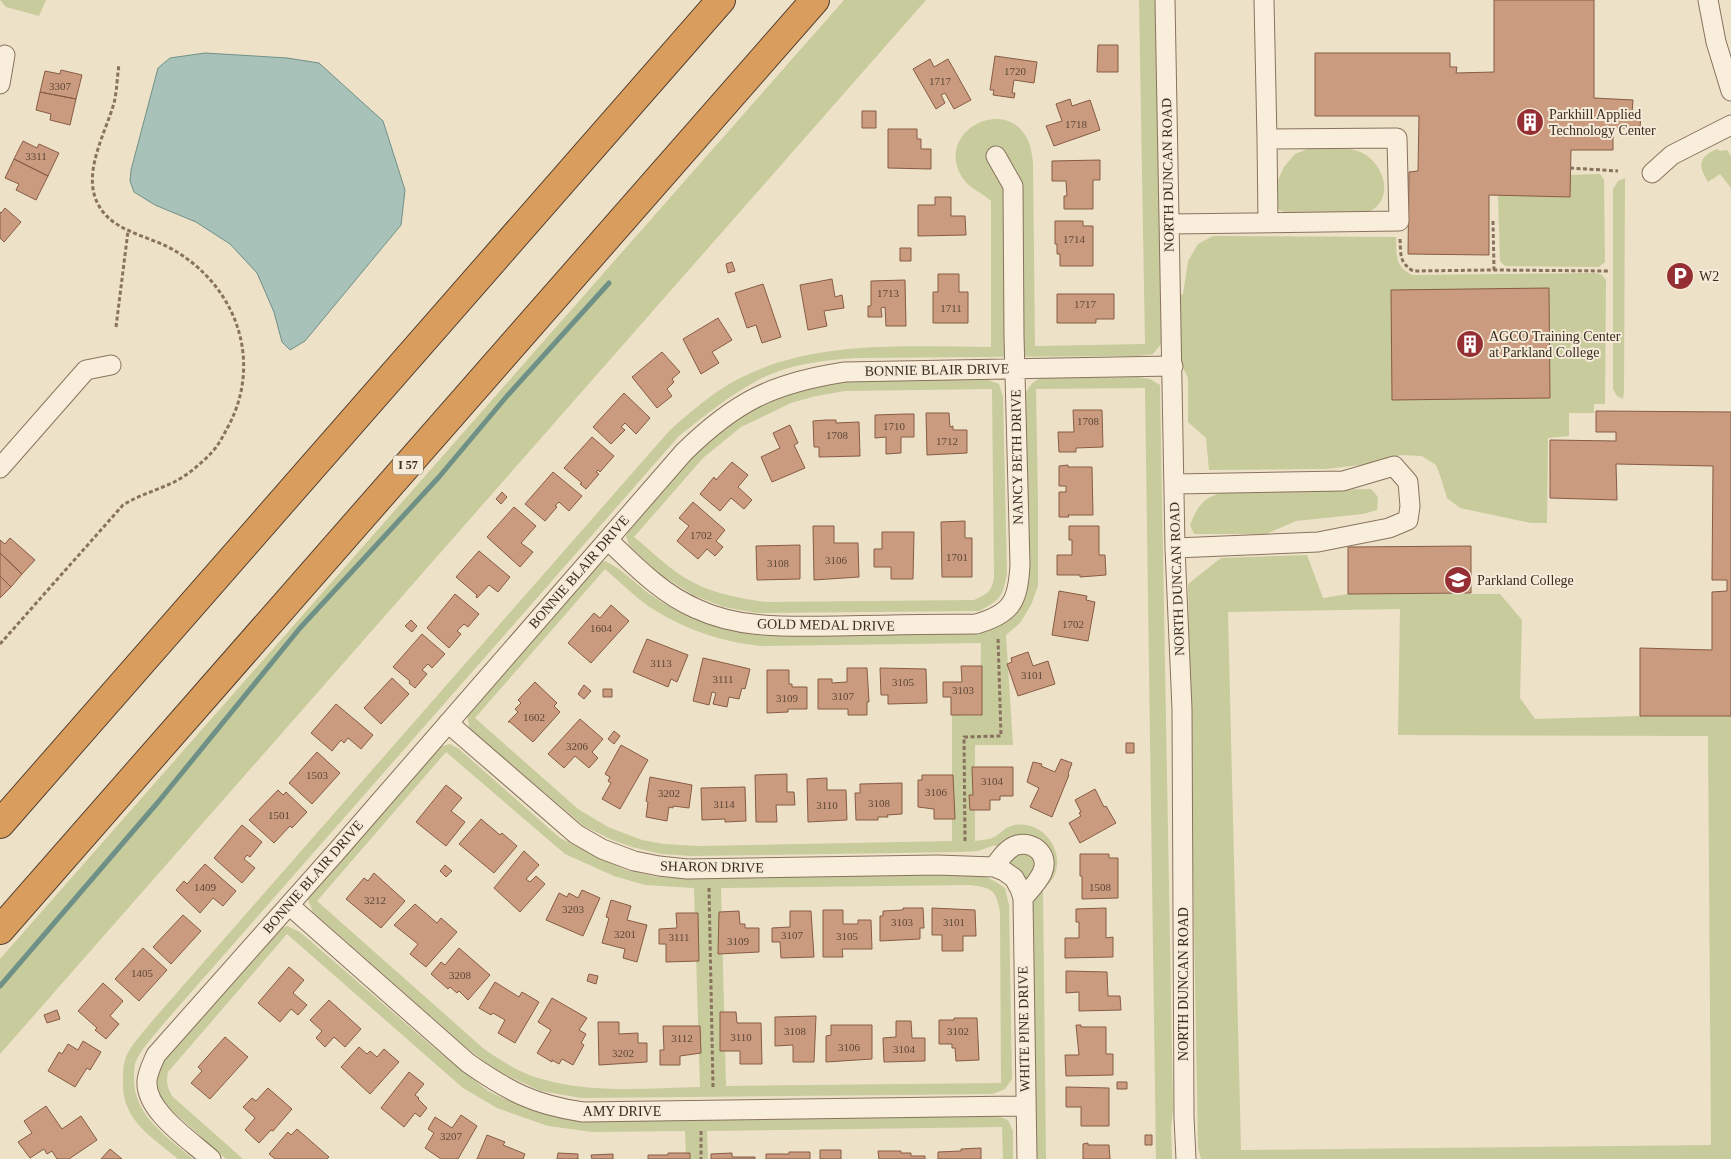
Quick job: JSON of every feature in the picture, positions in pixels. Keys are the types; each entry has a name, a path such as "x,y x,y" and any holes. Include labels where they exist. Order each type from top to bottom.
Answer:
{"highway":[{"path":"0,824 721,0"},
{"name":"I 57","path":"0,930 815,0"}],"street":[{"name":"NORTH DUNCAN ROAD","path":"1165,0 1175,548 1182,710 1184,1107 1186,1159"},
{"path":"1264,0 1268,222"},
{"path":"1708,0 1716,42 1731,91"},
{"path":"0,84 5,55"},
{"path":"1652,173 1672,155 1731,125"},
{"path":"1169,224 1399,221 1397,138 1267,139"},
{"name":"NANCY BETH DRIVE","path":"996,156 1013,186 1020,565 1019,583 1015,599 1007,610"},
{"path":"0,468 86,370 111,365"},
{"name":"BONNIE BLAIR DRIVE","path":"211,1159 153,1105 147,1082 149,1070 156,1055 684,452 707,430 730,412 767,392 815,376 845,372 1173,366"},
{"path":"1174,484 1343,481 1394,466 1408,482 1410,506 1408,520 1389,528 1318,542 1175,548"},
{"name":"GOLD MEDAL DRIVE","path":"608,540 638,569 669,594 697,609 718,617 744,623 792,626 976,624 994,619 1007,610"},
{"name":"SHARON DRIVE","path":"448,723 576,834 602,849 634,861 660,866 699,869 937,865 994,867 1004,870 1014,878"},
{"path":"994,867 1007,852 1016,846 1025,844 1041,852 1044,857 1042,874 1022,898"},
{"name":"WHITE PINE DRIVE","path":"1014,878 1022,898 1026,1159"},
{"name":"AMY DRIVE","path":"289,905 468,1063 495,1082 514,1092 555,1108 583,1112 1026,1106"}],"path":[{"path":"0,644 124,505 147,492 172,483 193,470 213,451 222,440 235,413 243,378 243,353 235,321 215,285 198,266 175,251 122,228 105,215 96,200 92,178 94,160 115,100 119,65"},
{"path":"1570,168 1618,171"},
{"path":"1399,221 1401,256 1404,266 1414,271 1609,271"},
{"path":"1493,221 1494,270"},
{"path":"116,328 128,231"},
{"path":"965,841 964,737 1001,736 998,638"},
{"path":"710,888 713,1087"},
{"path":"701,1130 701,1159"}],"green space":[{"path":"0,0 46,0 39,16 6,7"},
{"path":"844,0 926,0 0,1054 0,959"},
{"path":"1139,0 1158,0 1161,344 1153,354 1139,356 856,358 819,362 795,366 760,379 698,421 679,436 146,1045 139,1055 134,1068 135,1091 139,1103 153,1124 193,1159 178,1159 148,1134 132,1117 124,1094 124,1063 134,1043 670,430 730,383 770,365 800,357 863,348 991,347 991,201 968,185 962,177 956,161 957,146 965,133 976,124 990,120 1004,120 1018,127 1029,143 1033,163 1035,346 1145,344"},
{"path":"1313,147 1354,150 1366,155 1373,161 1382,175 1384,183 1382,199 1377,206 1369,212 1358,214 1290,214 1279,210 1272,193 1284,167 1295,154"},
{"path":"1717,149 1720,151 1727,150 1731,156 1731,188 1720,174 1708,182 1701,167 1706,155"},
{"path":"1600,174 1604,180 1605,262 1599,267 1505,266 1500,261 1498,195 1570,175"},
{"path":"1625,178 1623,399 1617,396 1613,389 1613,189 1618,181"},
{"path":"1213,236 1396,237 1399,264 1406,272 1412,275 1596,273 1602,275 1606,280 1605,404 1594,404 1594,413 1569,413 1569,436 1548,438 1547,523 1531,523 1460,508 1447,498 1436,465 1422,456 1401,455 1368,464 1326,469 1209,470 1206,438 1188,422 1188,378 1180,362 1179,295 1183,294 1188,261 1198,244"},
{"path":"1138,377 1150,379 1160,385 1173,1110 1171,1129 1172,1159 1156,1159 1145,388 1036,389 1038,586 1031,605 1020,623 1006,635 1013,745 975,745 975,841 992,838 1014,825 1024,825 1041,831 1053,844 1056,853 1055,874 1051,882 1043,890 1046,1159 1035,1159 1031,899 995,845 978,851 962,852 691,856 661,854 632,847 584,826 470,730 467,715 593,567 605,561 648,593 677,610 719,627 749,634 766,636 959,633 979,632 998,626 1018,607 1025,395 1031,385 1041,378","holes":["605,569 630,592 668,618 694,630 733,642 761,646 981,643 980,716 952,715 952,841 699,846 664,844 642,840 608,827 578,809 475,718"]},
{"path":"986,379 999,384 1003,396 1007,573 1002,593 992,604 979,611 757,613 724,607 693,595 660,574 629,545 626,536 632,525 696,450 733,419 767,401 802,389 841,381","holes":["992,389 994,577 988,592 974,600 766,602 732,596 699,585 673,570 634,537 703,458 741,427 791,403 845,391"]},
{"path":"1371,489 1378,497 1377,510 1363,514 1296,521 1266,534 1194,534 1190,525 1202,503 1224,492"},
{"path":"1307,555 1323,598 1348,594 1500,594 1522,620 1520,698 1535,719 1731,716 1731,1159 1201,1159 1198,1148 1188,584 1221,558","holes":["1400,609 1398,735 1708,736 1711,1145 1241,1150 1228,612"]},
{"path":"450,744 459,749 560,838 626,870 657,877 685,878 966,873 979,875 998,883 1005,888 1009,905 1012,1079 1005,1089 993,1094 581,1098 541,1091 497,1071 467,1048 313,912 308,900 312,888 436,748","holes":["446,752 565,854 614,876 645,885 694,888 700,1087 621,1089 581,1087 534,1077 519,1070 484,1049 317,901","970,885 984,887 992,891 997,900 1000,913 1001,1083 726,1086 721,888"]},
{"path":"287,926 300,932 434,1048 488,1091 514,1103 566,1119 612,1121 992,1114 1008,1120 1013,1131 1013,1159 1003,1159 1002,1127 707,1131 708,1159 686,1159 685,1131 593,1132 548,1126 497,1108 463,1088 287,934 168,1072 169,1091 173,1097 243,1159 226,1159 159,1099 154,1077 159,1065 274,931"}],"water":[{"path":"205,53 287,58 319,63 383,121 405,190 401,225 305,341 290,350 282,342 274,312 257,273 230,244 196,222 155,205 134,192 130,181 131,170 158,68 170,58"}],"building":[{"name":"Parkhill Applied Technology Center","path":"1494,0 1594,0 1594,98 1633,100 1632,113 1641,113 1640,128 1613,128 1613,150 1571,150 1570,197 1489,195 1489,255 1408,254 1409,172 1418,171 1419,116 1315,116 1315,53 1450,53 1450,67 1457,67 1456,73 1494,72"},
{"path":"1098,45 1118,45 1118,72 1097,72"},
{"path":"995,56 1037,62 1034,83 1014,80 1012,93 1015,93 1014,98 993,95 994,90 990,90"},
{"path":"930,59 934,67 948,59 971,100 954,109 945,93 941,95 945,103 936,109 913,69"},
{"path":"61,70 82,75 76,99 40,92 45,71 60,74"},
{"path":"40,92 76,99 70,125 50,120 51,114 36,110"},
{"path":"1070,99 1072,106 1090,100 1100,130 1054,146 1046,126 1062,121 1056,104"},
{"path":"862,111 876,111 876,128 862,128"},
{"path":"888,129 917,129 917,139 921,139 921,149 931,149 931,169 888,168"},
{"path":"23,141 37,148 39,144 59,153 48,176 14,159"},
{"path":"14,159 48,176 36,200 16,190 19,184 5,178"},
{"path":"1100,160 1100,180 1093,180 1093,209 1064,209 1064,196 1067,196 1066,181 1052,181 1052,161"},
{"path":"935,197 951,197 951,216 965,216 966,235 918,236 918,205 935,205"},
{"path":"5,208 21,222 4,242 0,238 0,212"},
{"path":"1055,221 1083,221 1083,226 1093,226 1093,266 1060,266 1060,254 1057,254 1057,244 1055,244"},
{"path":"900,248 911,248 911,261 900,261"},
{"path":"732,262 735,271 728,273 726,264"},
{"path":"938,274 959,274 959,292 968,292 968,323 933,323 933,292 938,292"},
{"path":"832,279 835,297 842,295 844,308 824,311 827,326 808,330 800,285"},
{"path":"905,280 906,326 886,326 885,307 881,308 882,317 868,317 868,306 871,306 871,281"},
{"path":"763,284 781,337 762,343 756,325 747,328 735,293"},
{"name":"AGCO Training Center at Parkland College","path":"1549,288 1550,398 1392,400 1391,290"},
{"path":"1057,294 1114,294 1114,319 1096,319 1096,323 1057,323"},
{"path":"718,318 732,340 712,352 719,363 701,374 683,339"},
{"path":"662,352 680,372 672,379 674,382 667,389 672,396 657,408 632,377"},
{"path":"624,393 650,418 636,434 625,423 621,427 625,430 611,444 593,427"},
{"path":"1073,410 1102,410 1103,447 1076,448 1076,452 1059,452 1058,432 1074,432"},
{"path":"1596,411 1731,412 1731,716 1640,716 1640,648 1712,650 1712,592 1727,591 1727,580 1712,580 1713,466 1616,464 1617,500 1550,498 1550,440 1616,441 1616,432 1596,432"},
{"path":"926,413 949,413 950,427 953,426 953,430 967,430 967,453 927,455"},
{"path":"914,414 914,437 901,437 901,453 886,454 886,437 875,438 875,415"},
{"path":"836,420 836,423 859,422 860,456 819,457 819,447 814,447 813,421"},
{"path":"790,425 798,443 794,445 805,468 772,482 761,457 780,448 773,433"},
{"path":"592,437 614,456 600,472 598,470 596,472 599,474 586,489 580,484 582,483 564,468"},
{"path":"732,462 748,475 738,487 752,500 744,509 731,498 720,511 700,494 714,477 716,480"},
{"path":"1068,465 1068,467 1092,467 1093,515 1059,517 1059,492 1066,492 1066,486 1059,486 1059,466"},
{"path":"553,472 582,496 569,511 559,502 545,521 525,504"},
{"path":"502,492 507,497 501,504 496,499"},
{"path":"693,502 725,530 716,541 723,547 715,556 707,549 698,559 677,541 689,526 679,518"},
{"path":"514,507 536,526 521,543 533,552 520,567 487,537"},
{"path":"965,521 965,538 972,538 972,577 942,577 941,522"},
{"path":"813,526 834,526 834,543 858,543 859,577 814,580"},
{"path":"1069,526 1099,526 1099,555 1105,555 1106,575 1080,577 1080,575 1057,575 1057,555 1072,555 1072,540 1069,540"},
{"path":"882,532 914,532 913,579 891,579 891,567 874,567 874,549 882,549"},
{"path":"10,538 35,560 22,574 0,553 0,540 5,544"},
{"path":"800,545 800,579 757,580 756,546"},
{"path":"1471,546 1471,593 1348,594 1348,547"},
{"path":"479,551 510,577 498,592 489,585 477,598 477,595 456,577"},
{"path":"0,553 22,574 11,587 0,576"},
{"path":"0,576 11,587 0,598"},
{"path":"1059,591 1087,596 1086,600 1095,602 1088,641 1052,635"},
{"path":"455,594 479,614 468,627 464,624 457,631 461,634 449,648 427,628"},
{"path":"611,605 629,621 591,663 568,643 594,613 600,618"},
{"path":"411,620 417,626 412,632 405,626"},
{"path":"422,634 445,654 432,668 428,664 422,670 427,674 415,688 409,683 410,681 393,667"},
{"path":"647,639 688,655 677,682 671,679 668,687 633,672"},
{"path":"1028,652 1033,666 1048,661 1055,684 1018,696 1007,664 1012,662 1011,658"},
{"path":"703,658 750,669 745,689 742,688 739,699 729,697 727,707 713,704 716,693 712,692 709,705 693,701"},
{"path":"961,666 982,666 982,715 951,715 951,697 943,697 943,682 962,682"},
{"path":"847,668 867,668 869,702 867,702 867,715 848,715 848,709 818,709 818,679 832,679 832,683 847,682"},
{"path":"880,668 926,669 927,703 888,704 888,695 881,695"},
{"path":"767,670 789,670 789,684 792,684 792,687 807,687 807,709 788,709 788,712 767,713"},
{"path":"392,678 409,694 381,724 364,708"},
{"path":"535,682 557,703 554,706 560,712 533,742 508,722 518,712 515,709 521,703 518,700"},
{"path":"584,685 591,691 584,699 578,694"},
{"path":"603,689 612,689 612,697 603,697"},
{"path":"336,704 373,735 361,749 348,738 344,743 341,740 332,751 311,733"},
{"path":"580,719 603,739 592,752 598,758 589,768 575,756 564,768 548,754"},
{"path":"614,731 620,736 614,744 608,739"},
{"path":"1126,743 1134,743 1134,753 1126,753"},
{"path":"621,745 648,760 620,809 602,799 611,783 608,781 610,777 605,774"},
{"path":"317,752 340,773 312,804 289,783"},
{"path":"1061,759 1072,763 1052,817 1030,807 1039,788 1027,782 1033,762 1042,764 1041,766 1055,772"},
{"path":"972,767 1013,767 1013,796 1000,796 1000,800 990,800 990,810 970,810 969,795 973,795"},
{"path":"787,774 787,792 794,792 795,805 776,805 777,822 756,822 755,775"},
{"path":"922,775 953,775 955,819 934,819 934,809 918,807 918,780 922,780"},
{"path":"650,777 692,785 689,808 669,807 667,821 646,817 648,802 646,801"},
{"path":"827,778 827,790 846,790 847,820 808,822 807,779"},
{"path":"902,783 902,814 878,817 878,820 856,820 855,793 860,793 860,784"},
{"path":"446,785 462,798 451,811 465,822 446,846 416,822"},
{"path":"745,787 746,821 725,822 725,819 702,820 701,788"},
{"path":"1095,789 1104,807 1106,806 1116,823 1080,843 1069,823 1081,816 1075,800"},
{"path":"278,790 283,795 286,792 307,812 274,843 249,820"},
{"path":"481,819 517,846 494,873 459,844"},
{"path":"242,825 262,842 250,857 247,855 244,859 255,868 242,883 214,858"},
{"path":"524,851 539,865 526,879 530,882 536,876 545,884 520,912 494,888"},
{"path":"1080,854 1109,854 1109,858 1118,858 1118,898 1082,899"},
{"path":"205,864 236,891 223,906 213,898 200,913 176,890 184,881 187,884"},
{"path":"445,865 452,871 446,877 440,871"},
{"path":"374,873 405,901 381,928 346,899 364,878 368,881"},
{"path":"582,890 600,898 583,936 546,920 559,893 567,897 569,893 578,898"},
{"path":"611,900 631,906 627,920 647,925 637,962 623,958 625,949 602,943 609,918 606,917"},
{"path":"415,904 437,923 441,918 457,932 426,967 410,954 418,944 394,925"},
{"path":"903,908 923,908 924,928 920,928 920,939 880,941 880,916 883,916 883,911 903,910"},
{"path":"932,908 975,910 976,936 963,936 963,951 942,951 942,935 932,935"},
{"path":"1106,908 1106,938 1113,937 1113,957 1065,958 1065,938 1079,938 1079,922 1076,922 1076,909"},
{"path":"823,910 843,910 843,924 858,924 858,920 871,920 872,949 842,949 843,957 823,957"},
{"path":"739,911 740,924 745,924 745,928 759,928 759,952 718,954 719,912"},
{"path":"790,911 811,911 814,957 781,958 780,942 772,942 772,928 790,927"},
{"path":"676,913 698,913 699,961 666,962 666,944 659,944 659,929 677,928"},
{"path":"183,915 201,931 171,964 153,947"},
{"path":"143,948 167,970 139,1001 115,979"},
{"path":"459,948 490,975 468,1000 459,991 457,993 450,987 448,989 431,974 441,962 445,965"},
{"path":"289,967 304,980 293,993 307,1005 298,1015 291,1009 280,1022 258,1003"},
{"path":"1066,971 1107,972 1108,996 1120,996 1121,1010 1079,1011 1079,992 1066,993"},
{"path":"589,974 598,976 596,984 587,981"},
{"path":"495,982 519,997 522,992 539,1002 515,1043 498,1033 505,1020 479,1008"},
{"path":"103,983 123,1001 110,1016 119,1024 106,1039 78,1011"},
{"path":"552,998 587,1018 579,1030 586,1034 581,1043 584,1045 573,1065 562,1059 559,1064 552,1060 552,1062 537,1053 551,1030 538,1022"},
{"path":"329,1000 361,1029 345,1047 334,1037 325,1047 316,1038 322,1031 310,1020"},
{"path":"57,1010 60,1019 47,1023 44,1015"},
{"path":"720,1012 736,1012 737,1023 761,1023 762,1064 740,1064 740,1051 720,1051"},
{"path":"816,1016 814,1062 793,1062 793,1045 775,1046 775,1017"},
{"path":"954,1018 977,1018 979,1060 956,1061 955,1048 952,1048 952,1044 939,1044 939,1020 954,1020"},
{"path":"896,1021 911,1021 912,1038 925,1038 925,1061 884,1062 883,1038 896,1037"},
{"path":"598,1022 619,1022 619,1034 638,1033 638,1043 647,1043 647,1062 599,1065"},
{"path":"831,1025 872,1025 872,1059 826,1062 826,1036 831,1035"},
{"path":"1076,1025 1081,1025 1081,1027 1106,1027 1106,1054 1113,1054 1113,1075 1066,1076 1065,1055 1079,1055"},
{"path":"663,1026 700,1026 701,1053 680,1056 680,1065 660,1065 660,1050 664,1050"},
{"path":"225,1037 248,1057 210,1099 191,1083 202,1071 198,1067"},
{"path":"83,1041 101,1052 90,1070 87,1068 75,1087 48,1071 59,1052 62,1054 68,1044 78,1050"},
{"path":"359,1047 367,1054 370,1051 377,1057 384,1049 399,1062 370,1094 341,1067"},
{"path":"409,1072 424,1084 415,1095 427,1108 420,1117 415,1113 404,1127 381,1108"},
{"path":"1117,1082 1127,1082 1127,1089 1117,1089"},
{"path":"1066,1087 1109,1088 1109,1126 1081,1126 1081,1107 1066,1107"},
{"path":"268,1088 292,1109 273,1131 271,1130 259,1143 245,1130 255,1118 243,1107 252,1098 256,1101"},
{"path":"46,1106 62,1129 81,1116 97,1140 69,1159 57,1159 52,1151 47,1154 44,1149 30,1158 18,1142 32,1133 24,1121"},
{"path":"461,1115 477,1126 458,1159 441,1159 425,1148 434,1133 428,1129 435,1117 452,1128"},
{"path":"297,1129 329,1157 327,1159 275,1159 269,1154 288,1132 291,1135"},
{"path":"487,1135 505,1142 503,1145 525,1154 523,1159 477,1159"},
{"path":"1145,1135 1152,1135 1152,1145 1145,1145"},
{"path":"1088,1143 1088,1145 1109,1145 1110,1159 1083,1159 1083,1144"},
{"path":"981,1148 981,1159 938,1159 938,1152"},
{"path":"110,1149 122,1159 101,1159"},
{"path":"820,1150 841,1150 841,1159 820,1159"},
{"path":"878,1151 901,1151 901,1153 911,1153 911,1156 925,1156 925,1159 879,1159"},
{"path":"789,1152 810,1152 810,1159 766,1159 766,1154 789,1154"},
{"path":"558,1153 578,1154 578,1159 557,1159"},
{"path":"668,1153 690,1153 690,1159 648,1159 648,1155 668,1155"},
{"path":"732,1153 732,1157 755,1157 755,1159 711,1159 711,1154"},
{"path":"613,1154 613,1159 592,1159 591,1155"}],"waterway":[{"path":"0,986 159,801 300,628 439,477 507,396 609,283"}],"place":[{"name":"Parkhill Applied Technology Center","path":"1530,122"},
{"name":"W2","path":"1680,276"},
{"name":"AGCO Training Center at Parkland College","path":"1470,344"},
{"name":"Parkland College","path":"1458,580"}]}
